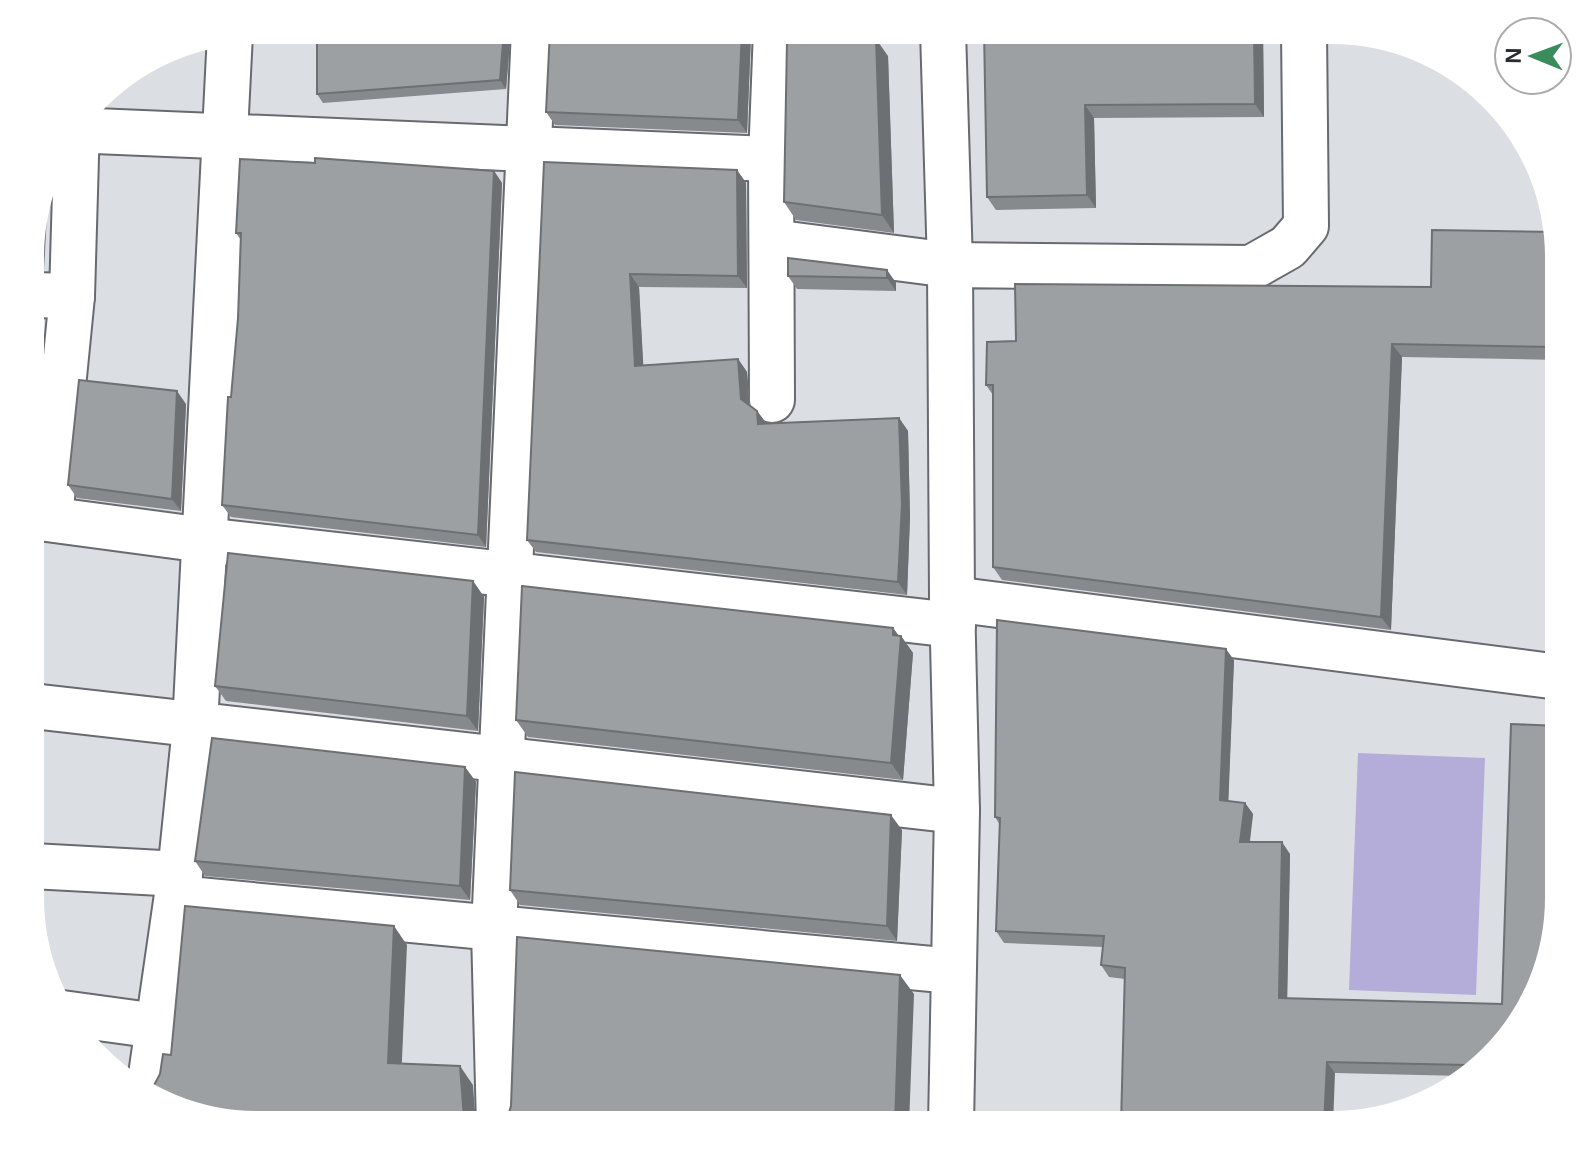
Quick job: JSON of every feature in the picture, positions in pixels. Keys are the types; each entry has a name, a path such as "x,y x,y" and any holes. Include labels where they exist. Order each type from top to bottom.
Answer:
{"street":[{"path":"499,1111 494,930 533,44"},
{"path":"772,400 771,159 775,44"},
{"path":"943,44 950,265 952,612 957,811 951,1111"},
{"path":"772,242 950,265 1251,268 1288,247 1306,226 1304,44"},
{"path":"150,1081 179,886 195,727 229,46"},
{"path":"88,129 771,159"},
{"path":"44,457 52,296 71,154"},
{"path":"44,518 204,540 508,573 952,612 1545,676"},
{"path":"44,708 957,811"},
{"path":"44,868 494,930 953,971"},
{"path":"80,1015 157,1026"}],"shaded area":[{"path":"1358,753 1485,758 1476,995 1349,990"}],"building":[{"path":"317,44 503,44 500,80 317,94"},
{"path":"549,44 741,44 738,120 546,112"},
{"path":"787,44 876,44 882,215 784,202"},
{"path":"984,44 1254,44 1255,104 1085,105 1087,195 987,197"},
{"path":"315,158 494,171 478,535 222,505 228,397 231,397 238,318 241,233 236,233 240,159 315,163"},
{"path":"544,162 737,170 738,276 630,274 635,366 738,359 741,399 757,411 758,424 899,418 902,504 898,582 527,540"},
{"path":"1432,230 1543,232 1545,347 1392,344 1381,617 993,567 993,385 986,385 987,342 1016,341 1015,284 1431,287"},
{"path":"788,258 887,270 887,278 788,276"},
{"path":"79,380 177,391 172,499 68,485"},
{"path":"228,553 473,581 467,716 215,686"},
{"path":"522,586 893,628 893,635 901,636 891,763 516,720"},
{"path":"997,620 1226,649 1220,800 1245,803 1240,842 1282,842 1279,998 1502,1004 1511,724 1545,725 1545,912 1541,939 1534,966 1516,1004 1501,1028 1463,1065 1327,1062 1325,1111 1121,1111 1125,968 1101,965 1104,936 996,931 1000,818 995,817"},
{"path":"212,738 465,767 460,886 195,861"},
{"path":"515,772 891,815 887,926 510,890"},
{"path":"185,906 394,926 388,1063 460,1066 463,1111 243,1111 216,1107 189,1100 155,1084 160,1074 163,1054 171,1055"},
{"path":"517,937 900,975 895,1111 509,1111"}]}
